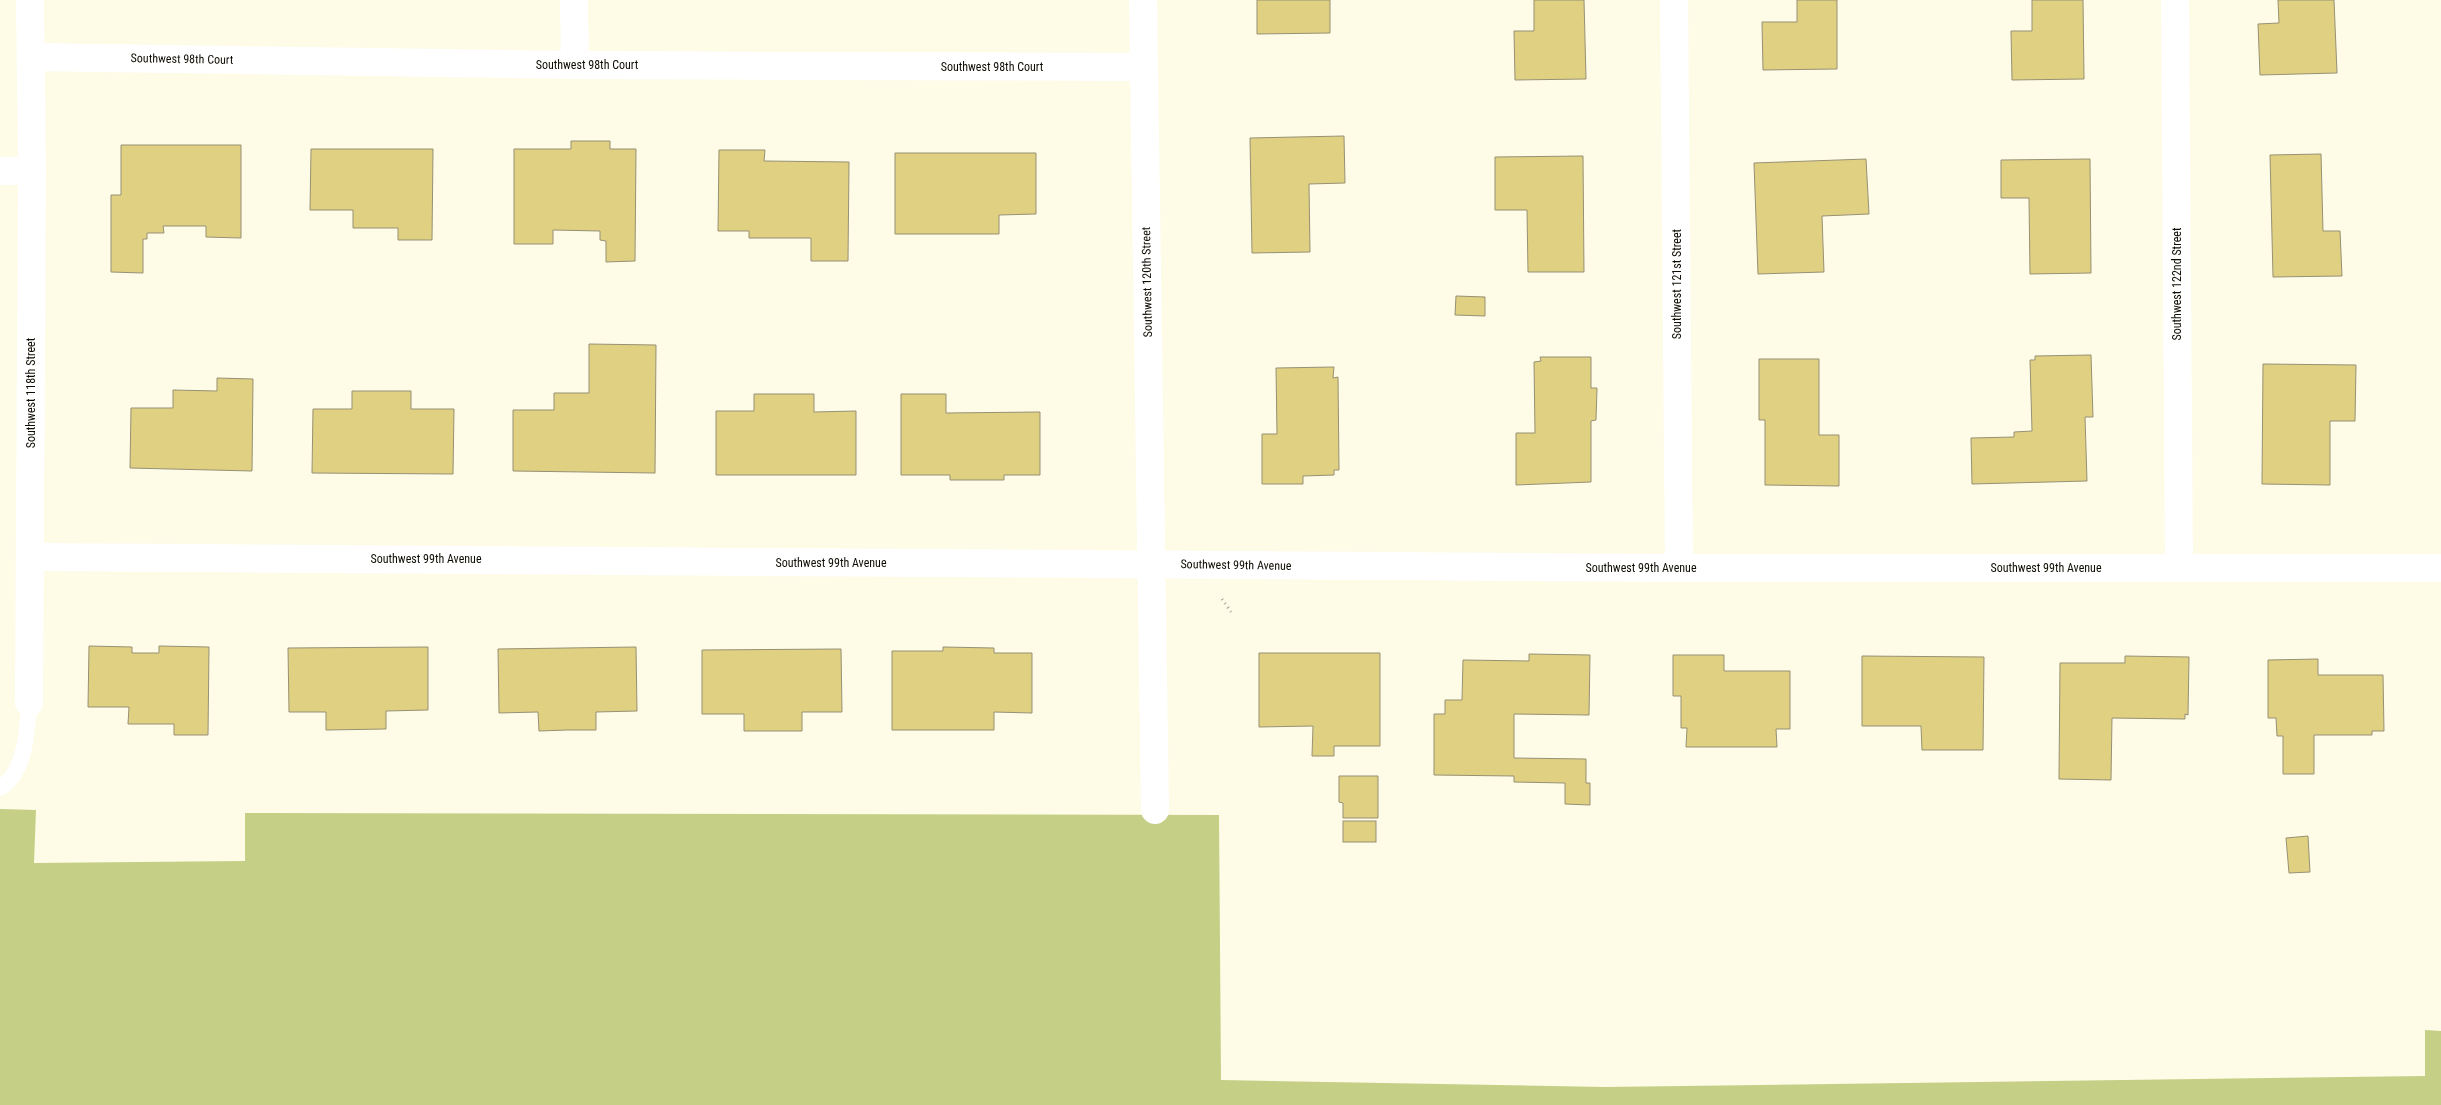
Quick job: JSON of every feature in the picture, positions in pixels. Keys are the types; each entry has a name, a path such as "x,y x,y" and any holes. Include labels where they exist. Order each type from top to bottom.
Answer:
{"street":[{"name":"Southwest 118th Street","path":"29,703 32,171 30,0"},
{"path":"574,0 575,65"},
{"name":"Southwest 120th Street","path":"1143,0 1155,810"},
{"name":"Southwest 121st Street","path":"1674,0 1679,568"},
{"name":"Southwest 122nd Street","path":"2175,0 2179,568"},
{"name":"Southwest 98th Court","path":"31,57 575,65 1144,67"},
{"path":"0,170 32,171"},
{"name":"Southwest 99th Avenue","path":"31,557 1679,568 2441,568"}],"lane":[{"name":"Southwest 118th Street","path":"5,785 18,767 24,746 29,703"}],"green space":[{"path":"0,809 36,810 34,863 245,861 245,813 1219,815 1221,1080 1605,1087 2425,1076 2425,1030 2441,1031 2441,1105 0,1105"}],"building":[{"path":"1257,0 1330,0 1330,33 1257,34"},
{"path":"1534,0 1584,0 1586,79 1515,80 1514,31 1534,31"},
{"path":"1797,0 1837,0 1837,69 1763,70 1762,22 1797,22"},
{"path":"2032,0 2083,0 2084,79 2012,80 2011,31 2032,31"},
{"path":"2278,0 2334,0 2337,73 2260,75 2258,24 2279,23"},
{"path":"1344,136 1345,183 1309,184 1310,252 1252,253 1250,138"},
{"path":"571,141 610,141 610,149 636,149 635,261 606,262 606,241 600,240 600,231 553,230 553,244 514,244 514,149 571,149"},
{"path":"121,145 241,145 241,238 206,237 206,226 163,226 164,233 147,233 147,239 143,239 143,273 111,272 111,195 121,195"},
{"path":"311,149 433,149 432,240 398,240 398,228 353,228 353,210 310,210"},
{"path":"719,150 765,150 764,161 849,162 848,261 811,261 811,238 749,238 749,231 718,231"},
{"path":"895,153 1036,153 1036,214 999,215 999,234 895,234"},
{"path":"2321,154 2323,231 2340,231 2342,276 2273,277 2270,155"},
{"path":"1583,156 1584,272 1528,272 1527,210 1495,210 1495,157"},
{"path":"1866,159 1869,214 1822,216 1824,272 1758,274 1754,163"},
{"path":"2090,159 2091,273 2030,274 2029,198 2001,198 2001,160"},
{"path":"1456,296 1485,297 1485,316 1455,315"},
{"path":"589,344 656,345 655,473 513,471 513,410 554,410 554,393 589,393"},
{"path":"2091,355 2093,417 2085,417 2087,481 1972,484 1971,438 2014,437 2014,432 2032,431 2030,360 2035,360 2035,356"},
{"path":"1540,357 1591,357 1591,388 1597,388 1596,420 1591,421 1591,482 1516,485 1516,433 1535,433 1534,362 1541,361"},
{"path":"1759,359 1819,359 1819,435 1839,435 1839,486 1765,485 1765,420 1759,420"},
{"path":"2263,364 2356,365 2355,421 2330,421 2330,485 2262,484"},
{"path":"1334,367 1333,378 1338,377 1339,470 1334,470 1334,475 1303,476 1303,484 1262,484 1262,434 1277,434 1276,368"},
{"path":"217,378 253,379 252,471 130,468 131,408 173,408 173,390 217,391"},
{"path":"352,391 411,391 411,409 454,409 453,474 312,473 313,409 352,409"},
{"path":"754,394 814,394 814,412 856,411 856,475 716,475 716,411 754,411"},
{"path":"901,394 946,394 946,413 1040,412 1040,475 1004,475 1004,480 950,480 950,475 901,475"},
{"path":"89,646 132,647 132,653 159,653 159,646 209,647 208,735 174,735 174,724 128,724 129,707 88,707"},
{"path":"428,647 428,710 386,711 386,729 326,730 326,712 289,712 288,648"},
{"path":"636,647 637,711 596,712 596,730 539,731 538,712 499,713 498,649"},
{"path":"943,647 994,648 994,653 1032,653 1032,713 994,712 994,730 892,730 892,651 943,651"},
{"path":"841,649 842,712 802,712 802,731 744,731 744,714 702,714 702,650"},
{"path":"1259,653 1380,653 1380,746 1334,746 1334,756 1312,756 1313,726 1259,727"},
{"path":"1529,654 1590,655 1589,715 1514,714 1514,758 1586,759 1586,783 1590,783 1590,805 1565,804 1565,783 1514,782 1514,776 1434,775 1434,714 1445,714 1445,700 1462,700 1463,660 1529,661"},
{"path":"1673,655 1724,655 1724,671 1790,671 1790,729 1776,729 1777,747 1686,747 1687,728 1681,728 1681,696 1673,696"},
{"path":"1862,656 1984,657 1983,750 1922,750 1921,726 1862,726"},
{"path":"2125,656 2189,657 2188,715 2185,714 2185,719 2112,718 2111,780 2059,779 2060,663 2125,663"},
{"path":"2318,659 2318,675 2383,675 2384,731 2372,731 2372,735 2314,735 2314,774 2283,774 2283,736 2277,736 2276,718 2268,718 2268,660"},
{"path":"1339,776 1378,776 1378,818 1343,818 1343,803 1339,802"},
{"path":"1343,821 1376,821 1376,842 1343,842"},
{"path":"2308,836 2310,872 2289,873 2286,838"}]}
